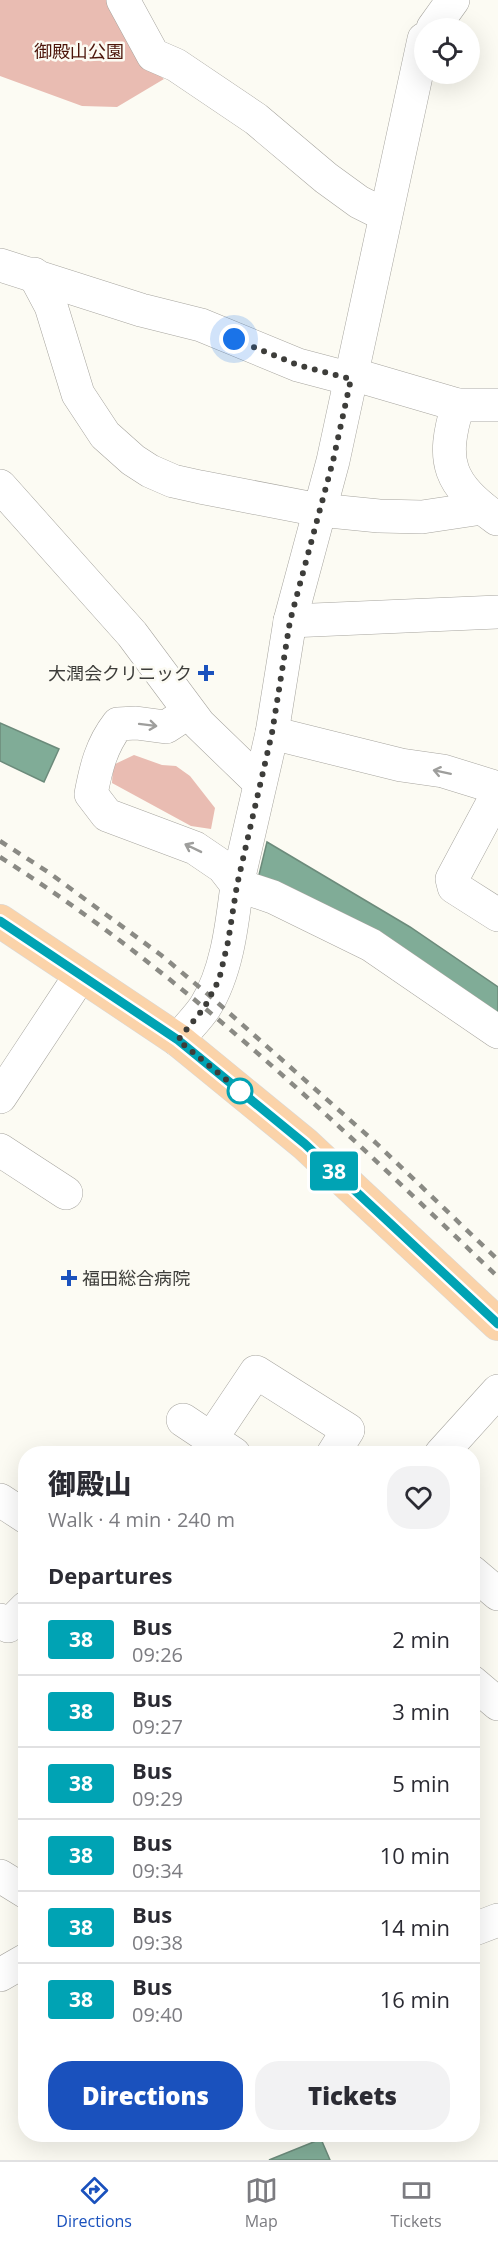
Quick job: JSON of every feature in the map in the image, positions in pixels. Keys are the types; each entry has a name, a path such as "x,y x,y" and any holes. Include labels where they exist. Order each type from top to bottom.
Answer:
{"main road":[{"path":"0,921 178,1040 305,1144 498,1324"}],"street":[{"path":"123,0 153,56 176,65 256,119 326,178 359,202 385,215"},
{"path":"428,18 432,0"},
{"path":"440,18 453,0"},
{"path":"178,1040 204,1008 219,980 237,885 272,733 290,621 333,461 414,84"},
{"path":"0,265 141,310 201,325 298,365 458,405 498,405"},
{"path":"34,274 51,306 78,394 105,435 150,471 173,481 319,510 379,516 490,514"},
{"path":"458,405 452,427 450,463 458,483 490,514"},
{"path":"0,486 132,634 189,712 260,783"},
{"path":"290,621 498,612"},
{"path":"189,712 166,727 136,723 118,724 109,736 98,759 92,794 107,815 195,848 223,867 237,885 273,897 371,945 498,1032"},
{"path":"272,733 400,765 443,771 498,788"},
{"path":"498,794 452,879 454,887 498,915"},
{"path":"0,1097 80,976"},
{"path":"0,1150 66,1193"},
{"path":"183,1420 223,1446 256,1372 348,1430 338,1446"},
{"path":"448,1446 498,1391"},
{"path":"0,1500 18,1512"},
{"path":"480,1579 498,1594"},
{"path":"0,1620 8,1626 18,1616"},
{"path":"480,1689 498,1704"},
{"path":"0,1876 18,1887"},
{"path":"480,1927 498,1920"},
{"path":"0,1975 18,1965"}],"green space":[{"name":"御殿山公園","path":"0,0 110,0 145,64 164,79 117,107 82,106 0,76"},
{"path":"134,755 162,765 176,766 190,776 215,808 211,829 191,826 112,783 113,765"}],"shaded area":[{"path":"0,723 59,749 44,782 0,761"},
{"path":"267,842 410,927 498,987 498,1023 258,879"},
{"path":"314,2142 322,2142 330,2160 269,2160"}],"railway":[{"path":"0,841 48,872 161,955 210,996 376,1143 498,1260"},
{"path":"0,857 68,902 197,1002 320,1109 498,1277"}],"bus line":[{"name":"38","path":"0,921 178,1040 305,1144 498,1324"}],"place":[{"name":"大潤会クリニック","path":"206,673"},
{"name":"福田総合病院","path":"69,1278"}],"route":[{"path":"234,339 298,365 351,379 333,461 290,621 272,733 237,885 219,980 204,1008 178,1040 240,1091"}]}
